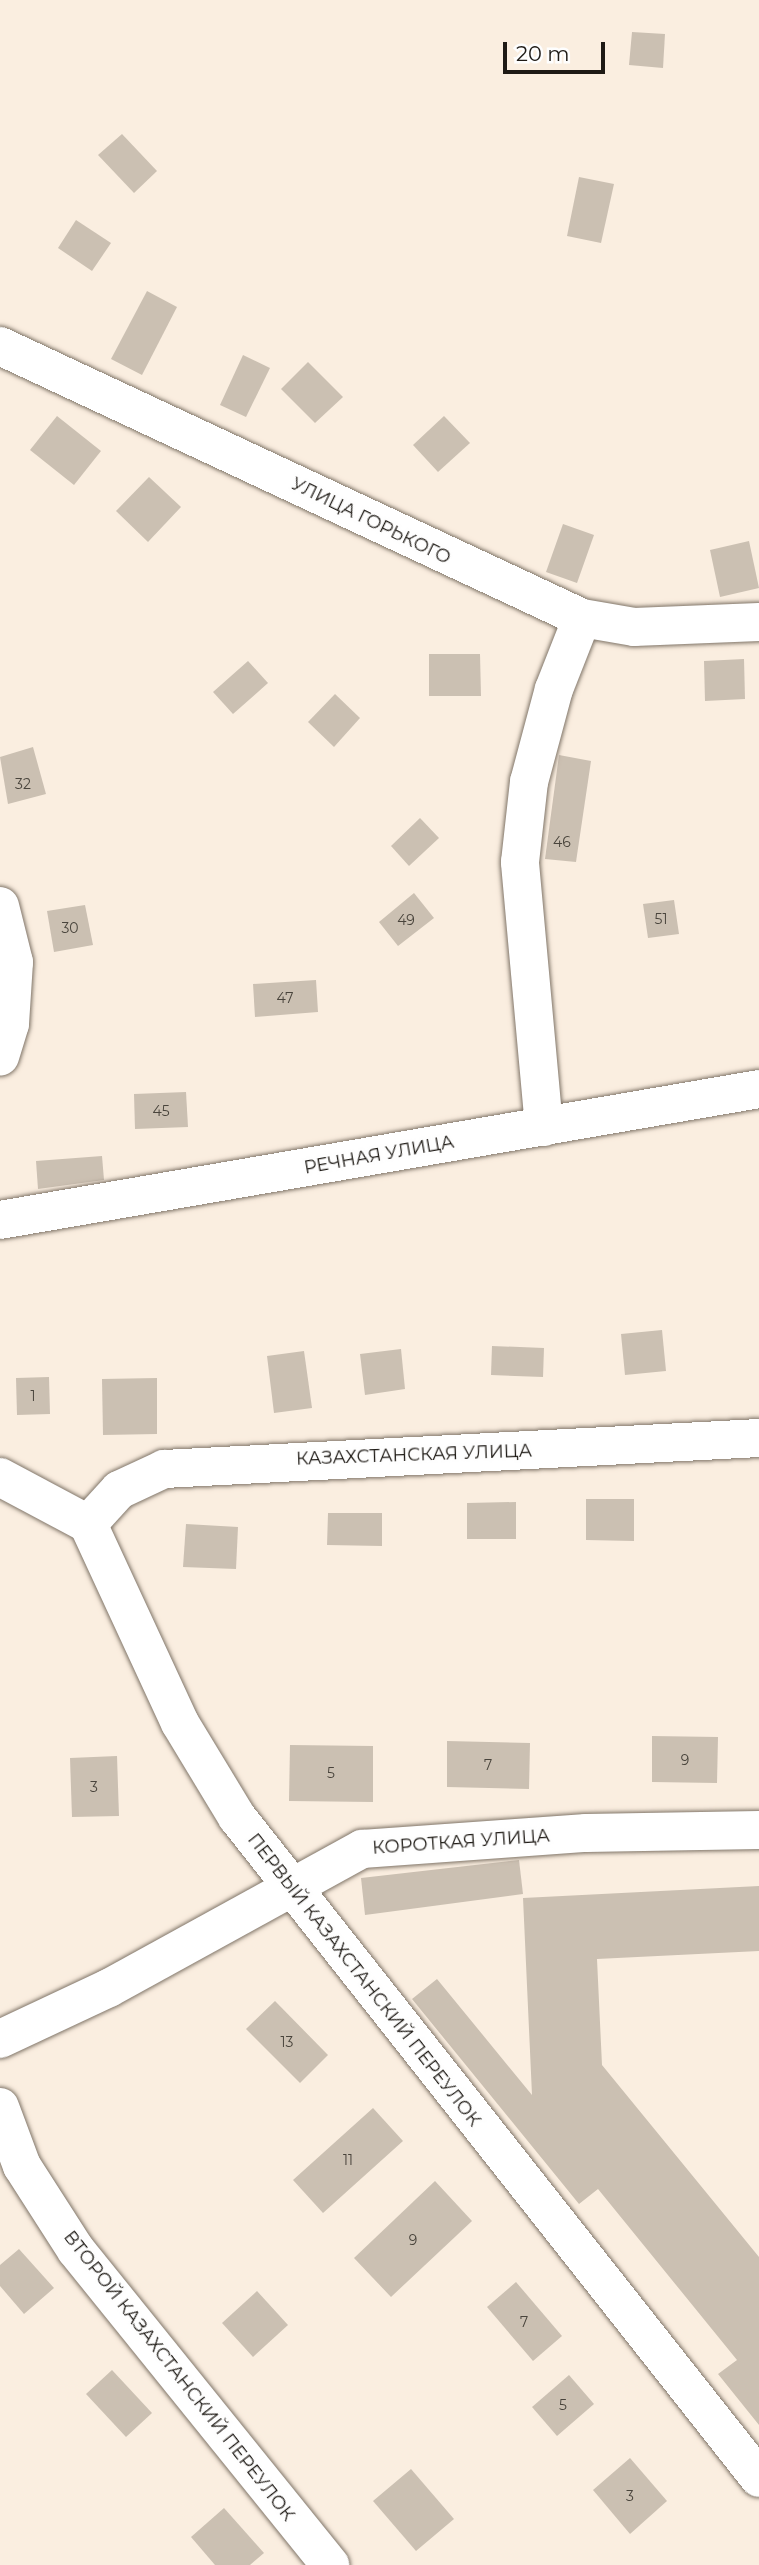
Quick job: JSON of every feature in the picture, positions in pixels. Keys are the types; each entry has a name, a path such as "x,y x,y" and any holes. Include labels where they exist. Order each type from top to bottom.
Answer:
{"street":[{"name":"УЛИЦА ГОРЬКОГО","path":"3,355 582,618 634,627 759,622"},
{"path":"544,1127 520,862 530,782 554,689 582,618"},
{"path":"0,906 14,962 10,1024 0,1056"},
{"name":"РЕЧНАЯ УЛИЦА","path":"0,1220 759,1089"},
{"name":"КАЗАХСТАНСКАЯ УЛИЦА","path":"88,1524 120,1490 164,1469 759,1438"},
{"path":"0,1477 88,1524"},
{"name":"ПЕРВЫЙ КАЗАХСТАНСКИЙ ПЕРЕУЛОК","path":"88,1524 180,1723 289,1889 759,2478"},
{"name":"КОРОТКАЯ УЛИЦА","path":"0,2039 109,1988 362,1849 586,1833 759,1830"},
{"name":"ВТОРОЙ КАЗАХСТАНСКИЙ ПЕРЕУЛОК","path":"0,2107 22,2166 76,2250 330,2565"}],"building":[{"path":"632,32 665,34 663,68 629,65"},
{"path":"122,134 157,171 134,193 98,155"},
{"path":"579,177 614,184 601,243 567,236"},
{"path":"76,220 111,243 92,271 58,248"},
{"path":"147,291 177,307 142,375 111,359"},
{"path":"243,355 270,368 246,417 220,405"},
{"path":"308,362 343,397 315,423 281,389"},
{"path":"57,416 101,451 74,485 30,450"},
{"path":"444,416 470,443 438,472 413,445"},
{"path":"149,477 181,507 148,542 116,511"},
{"path":"563,524 594,535 577,583 546,572"},
{"path":"749,541 759,588 720,597 710,550"},
{"path":"429,654 480,654 481,696 429,696"},
{"path":"744,659 745,699 705,701 704,661"},
{"path":"248,661 268,683 233,714 213,692"},
{"path":"335,694 360,718 334,747 308,722"},
{"path":"33,747 46,794 8,804 0,757"},
{"path":"559,755 591,761 576,862 545,859"},
{"path":"420,818 439,838 409,866 391,846"},
{"path":"414,893 434,918 398,946 379,922"},
{"path":"674,900 679,934 648,938 643,904"},
{"path":"85,905 93,945 54,952 47,911"},
{"path":"316,980 318,1012 255,1017 253,984"},
{"path":"186,1092 188,1127 135,1129 134,1094"},
{"path":"102,1156 104,1180 38,1189 36,1161"},
{"path":"662,1330 666,1371 625,1375 621,1334"},
{"path":"492,1346 544,1348 543,1377 491,1375"},
{"path":"401,1349 405,1389 365,1395 360,1354"},
{"path":"304,1351 312,1408 274,1413 267,1356"},
{"path":"49,1377 50,1414 17,1415 16,1378"},
{"path":"157,1378 157,1434 103,1435 102,1379"},
{"path":"586,1499 634,1499 634,1541 586,1540"},
{"path":"516,1502 516,1539 467,1539 467,1503"},
{"path":"328,1513 382,1513 382,1546 327,1545"},
{"path":"186,1524 238,1527 236,1569 183,1567"},
{"path":"652,1736 718,1737 717,1783 652,1782"},
{"path":"447,1741 530,1743 529,1789 447,1787"},
{"path":"290,1745 373,1746 373,1802 289,1801"},
{"path":"117,1756 119,1816 72,1817 70,1758"},
{"path":"519,1860 523,1894 365,1915 361,1878"},
{"path":"759,1886 759,1951 597,1959 602,2065 759,2257 759,2425 718,2374 737,2360 598,2189 579,2204 412,1999 437,1979 532,2095 523,1898"},
{"path":"275,2001 328,2055 300,2083 246,2029"},
{"path":"373,2108 403,2141 323,2213 293,2180"},
{"path":"435,2181 472,2221 391,2297 354,2258"},
{"path":"19,2249 54,2288 24,2314 0,2286 0,2265"},
{"path":"516,2282 562,2336 533,2361 487,2307"},
{"path":"257,2291 288,2325 253,2357 222,2323"},
{"path":"112,2370 152,2413 126,2437 86,2394"},
{"path":"569,2375 594,2404 557,2436 532,2407"},
{"path":"630,2458 667,2501 630,2534 593,2490"},
{"path":"411,2469 454,2519 416,2551 373,2501"},
{"path":"224,2508 264,2553 250,2565 215,2565 191,2537"}]}
